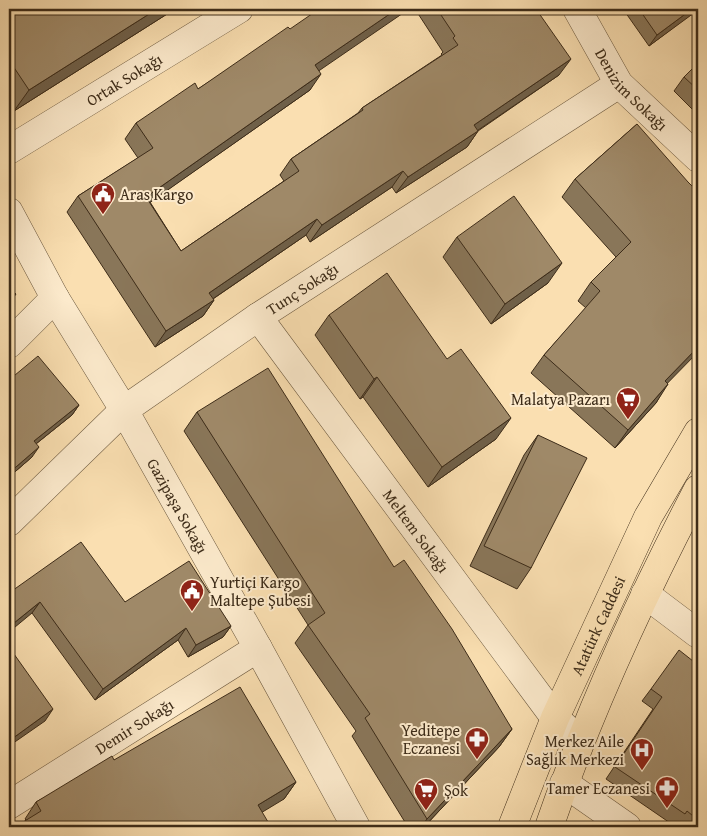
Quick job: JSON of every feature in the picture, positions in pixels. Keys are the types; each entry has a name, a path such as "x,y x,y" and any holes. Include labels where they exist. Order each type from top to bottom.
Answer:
{"main road":[{"name":"Atatürk Caddesi","path":"512,827 555,718 648,517 698,432"},
{"name":"Atatürk Caddesi","path":"548,827 580,741 645,594 698,489"}],"street":[{"name":"Ortak Sokağı","path":"9,150 239,9"},
{"name":"Denizim Sokağı","path":"577,9 619,84 698,158"},
{"name":"Tunç Sokağı","path":"9,522 124,410 258,317 619,84"},
{"name":"Gazipaşa Sokağı","path":"9,212 55,298 124,410 356,827"},
{"path":"9,344 55,298"},
{"name":"Meltem Sokağı","path":"258,317 555,718 580,741"},
{"path":"645,594 698,634"},
{"name":"Demir Sokağı","path":"9,805 258,648"},
{"path":"564,783 627,827"}],"building":[{"path":"9,9 157,9 29,90 9,60"},
{"path":"319,9 397,9 315,65 321,74 146,197 181,251 299,171 291,159 363,110 362,108 458,45 453,38 455,36 437,9 536,9 571,59 474,125 478,131 408,177 403,171 322,225 317,219 209,293 214,300 166,331 78,196 153,148 136,123 195,83 198,89 288,27 290,29"},
{"path":"639,9 692,9 657,35"},
{"path":"698,63 698,90 684,77"},
{"path":"637,124 698,192 698,347 665,381 668,384 628,430 544,355 600,291 591,282 631,242 575,179"},
{"path":"514,196 562,263 505,304 457,237"},
{"path":"387,273 447,359 461,349 511,418 442,467 377,377 374,379 329,315"},
{"path":"9,287 16,294 9,301"},
{"path":"38,356 79,405 34,441 39,447 9,473 9,404 13,400 9,396 9,380"},
{"path":"268,368 394,567 404,560 452,629 512,729 427,819 365,718 370,714 308,625 325,613 197,412"},
{"path":"538,435 587,458 531,568 484,546"},
{"path":"81,542 125,602 189,561 231,626 196,645 186,628 103,689 40,602 9,627 9,593"},
{"path":"9,647 53,709 9,741"},
{"path":"679,650 698,665 698,820 687,811 685,814 615,767 662,697 651,689"},
{"path":"240,687 296,782 258,805 271,827 15,827 41,811 36,802 112,756 114,760"}],"place":[{"name":"Aras Kargo","path":"103,215"},
{"name":"Malatya Pazarı","path":"628,420"},
{"name":"Yurtiçi Kargo Maltepe Şubesi","path":"192,612"},
{"name":"Yeditepe Eczanesi","path":"477,760"},
{"name":"Merkez Aile Sağlık Merkezi","path":"642,771"},
{"name":"Tamer Eczanesi","path":"667,809"},
{"name":"Şok","path":"426,811"}]}
